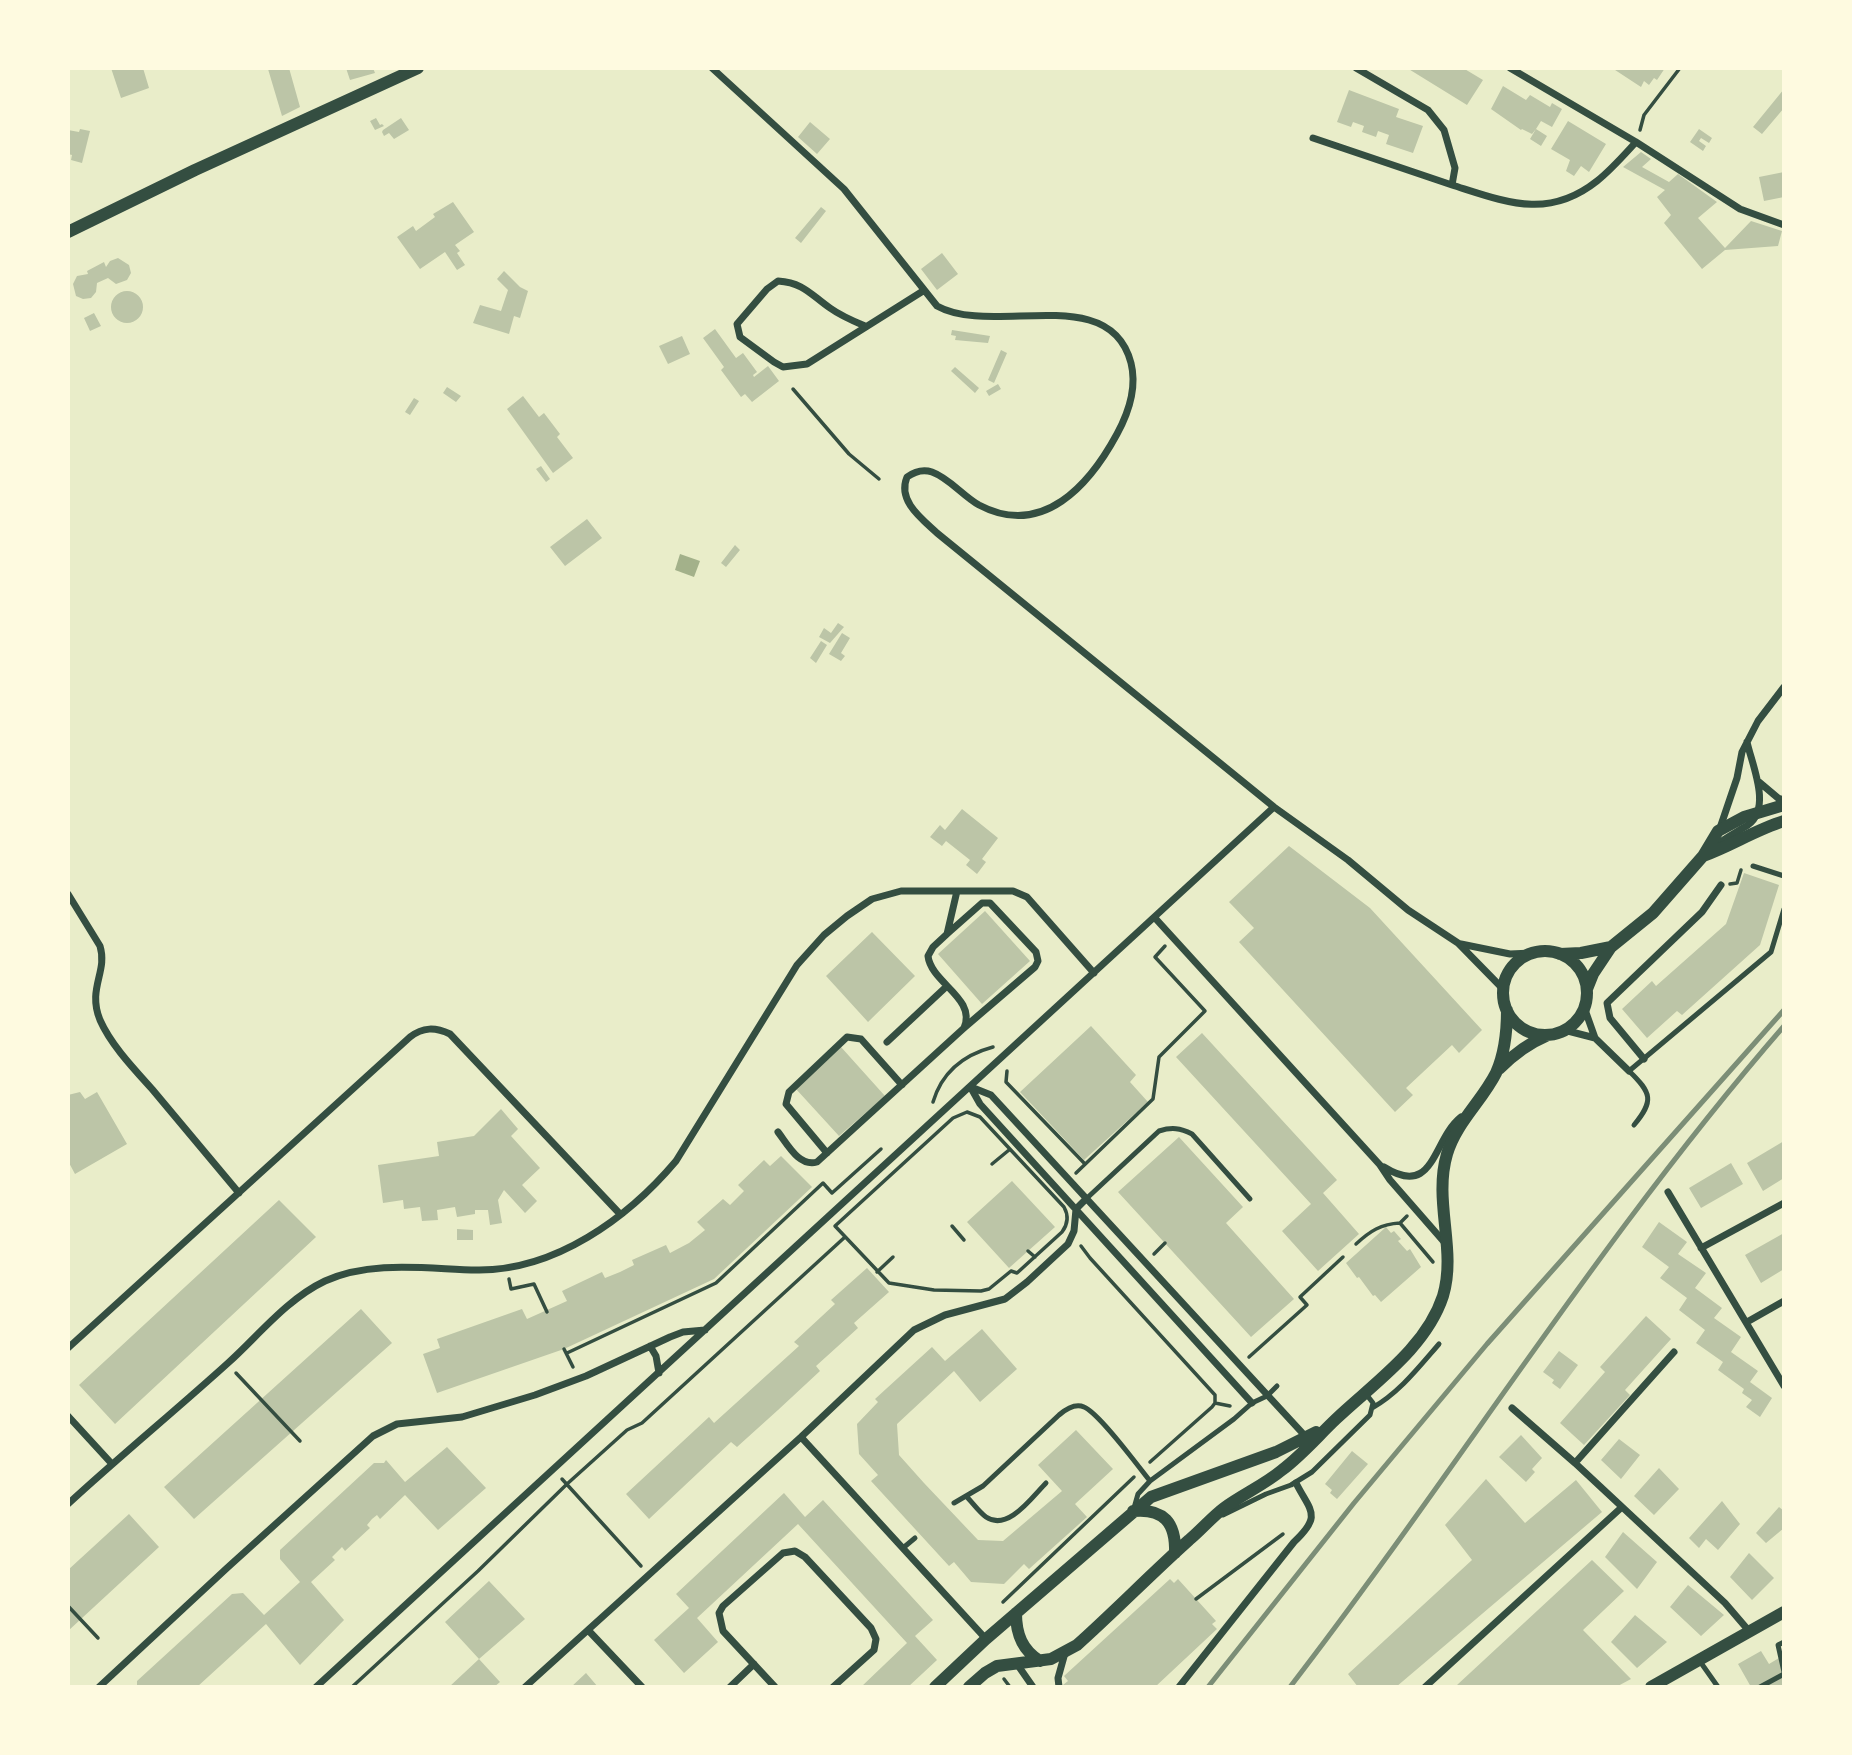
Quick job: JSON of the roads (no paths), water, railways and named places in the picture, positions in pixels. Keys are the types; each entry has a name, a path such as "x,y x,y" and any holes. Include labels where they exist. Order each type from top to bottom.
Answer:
{"street":[{"path":"68,232 195,170 418,68"},
{"path":"712,68 844,188 937,306 947,312 968,317 1051,316 1093,320 1112,331 1124,345 1133,376 1128,413 1099,465 1073,494 1043,510 1027,514 1004,514 977,503 942,477 926,470 907,477 904,490 911,507 937,533 1274,807 1348,860 1408,910 1458,943 1504,990"},
{"path":"1356,68 1427,110 1444,130 1455,168 1452,186"},
{"path":"1510,68 1636,142 1740,209 1784,225"},
{"path":"1313,138 1452,186 1531,206 1568,200 1598,181 1636,142"},
{"path":"865,326 846,318 794,282 778,281 767,289 737,324 740,337 783,367 807,363 923,291"},
{"path":"969,1687 998,1666 1040,1661 1065,1653 1077,1645 1224,1508 1281,1471 1411,1349 1435,1315 1443,1294 1447,1246 1442,1202 1444,1164 1450,1145 1496,1072 1531,1042 1564,1030 1582,1014 1593,974 1611,947 1653,914 1703,856 1718,831 1747,742 1758,721 1784,687"},
{"path":"1703,856 1725,838 1749,824 1757,812 1760,803 1757,781 1747,742"},
{"path":"1757,781 1784,800"},
{"path":"1718,831 1757,812 1784,805"},
{"path":"316,1687 1274,807"},
{"path":"1703,856 1784,821"},
{"path":"1644,1059 1610,1018 1607,1003 1702,912 1721,885"},
{"path":"68,1504 298,1298 317,1285 335,1277 379,1268 506,1268 550,1256 591,1234 620,1214 676,1161 797,965 824,935 857,908 887,893 914,890 1007,890 1023,894 1094,973"},
{"path":"947,934 957,891"},
{"path":"68,894 103,955 95,989 96,1007 101,1021 136,1070 239,1193"},
{"path":"778,1132 801,1160 806,1163 817,1162 1035,967 1038,961 1036,952 990,903 982,903 933,947 928,956 931,967 964,1006 967,1020 964,1028"},
{"path":"1155,918 1380,1165 1447,1246"},
{"path":"1458,943 1510,954 1547,951 1560,954 1573,961 1581,971 1587,989"},
{"path":"1560,954 1611,947"},
{"path":"1496,1072 1504,1049 1506,980 1511,968 1532,953"},
{"path":"887,1042 947,986"},
{"path":"1584,1007 1595,1038 1629,1071"},
{"path":"1507,1010 1524,1030 1547,1035"},
{"path":"68,1348 410,1037 421,1030 436,1029 450,1034 620,1214"},
{"path":"1564,1030 1595,1038"},
{"path":"827,1153 786,1104 789,1092 847,1037 861,1039 902,1084"},
{"path":"971,1087 991,1095 1307,1438"},
{"path":"971,1087 980,1104 1252,1402"},
{"path":"1380,1165 1400,1176 1409,1177 1425,1171 1454,1122 1471,1110"},
{"path":"1668,1192 1784,1386"},
{"path":"525,1687 801,1437 914,1330 945,1315 1005,1298 1027,1282 1068,1244 1074,1231 1076,1209 1086,1199"},
{"path":"1701,1248 1784,1203"},
{"path":"1747,1322 1784,1301"},
{"path":"99,1687 373,1436 397,1424 444,1420 492,1409 579,1379 683,1332 706,1330"},
{"path":"650,1346 656,1356 659,1373"},
{"path":"1575,1463 1674,1352"},
{"path":"1512,1408 1622,1507 1725,1604 1749,1631"},
{"path":"68,1416 112,1464"},
{"path":"935,1687 1151,1497 1276,1452 1307,1438 1333,1421"},
{"path":"801,1437 986,1640"},
{"path":"1179,1687 1307,1529 1311,1518 1309,1503 1296,1483"},
{"path":"1425,1687 1622,1507"},
{"path":"1133,1511 1145,1510 1164,1517 1175,1534 1175,1553"},
{"path":"775,1687 723,1631 719,1613 723,1606 783,1553 795,1551 805,1557 871,1628 876,1639 874,1650 833,1687"},
{"path":"1651,1687 1784,1612"},
{"path":"1016,1613 1019,1638 1031,1656 1040,1661"},
{"path":"588,1629 642,1687"},
{"path":"1059,1687 1058,1678 1065,1653"},
{"path":"730,1687 754,1664"},
{"path":"1017,1664 1032,1687"}],"lane":[{"path":"1753,866 1784,877"},
{"path":"1634,1125 1647,1108 1648,1102 1643,1084 1629,1071 1771,952 1784,909"},
{"path":"1086,1199 1159,1131 1170,1128 1180,1128 1192,1135 1250,1199"},
{"path":"1373,1408 1404,1383 1439,1344"},
{"path":"1133,1511 1138,1494 1150,1481 1234,1419 1252,1402 1267,1396 1277,1386"},
{"path":"1211,1520 1296,1483 1325,1461 1370,1415 1373,1408 1371,1399 1365,1392"},
{"path":"954,1503 983,1486 1066,1409 1077,1406 1095,1416 1150,1481"},
{"path":"966,1496 987,1517 999,1522 1010,1518 1046,1483"},
{"path":"903,1548 915,1538"},
{"path":"1760,1687 1784,1673 1778,1645 1784,1642"},
{"path":"1699,1660 1717,1687"}],"railway":[{"path":"1208,1687 1354,1503 1487,1344 1784,1010"},
{"path":"1290,1687 1654,1186 1784,1026"}]}
